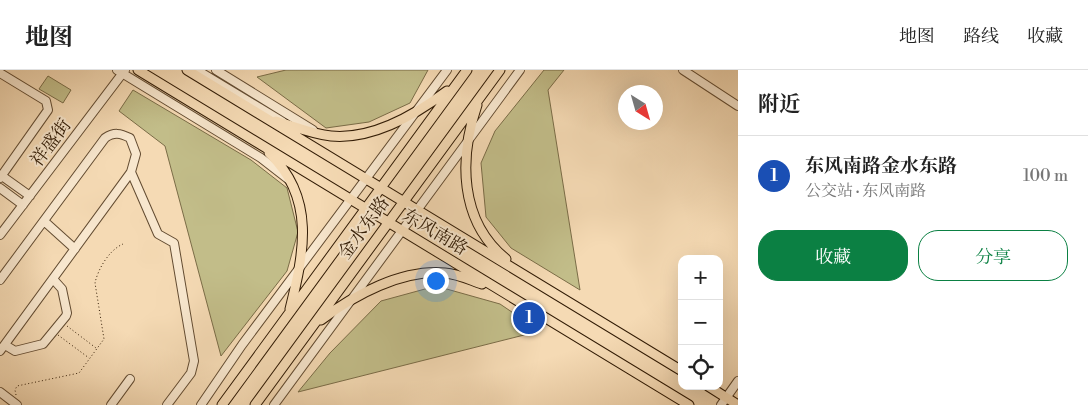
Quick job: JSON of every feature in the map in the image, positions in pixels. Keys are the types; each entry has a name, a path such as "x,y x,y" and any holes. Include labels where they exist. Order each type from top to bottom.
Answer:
{"main road":[{"name":"东风南路","path":"138,70 689,405"},
{"name":"东风南路","path":"187,70 678,368"},
{"name":"金水东路","path":"222,405 467,70"},
{"name":"金水东路","path":"255,405 500,70"},
{"path":"264,117 318,134 342,136 372,131 396,122 455,85"},
{"path":"481,96 469,139 465,166 466,191 480,230 497,251 533,281"},
{"path":"258,143 276,160 289,180 298,199 303,224 304,236 288,314"},
{"path":"312,326 333,311 385,283 403,277 426,273 447,273 498,289"},
{"path":"712,390 723,401 737,404"}],"street":[{"path":"197,70 287,124 328,157"},
{"path":"216,70 318,134"},
{"path":"201,405 242,345 447,70"},
{"path":"274,405 520,70"},
{"path":"684,70 738,106"},
{"path":"122,71 261,158 289,180"},
{"name":"祥盛街","path":"0,236 122,71"},
{"path":"0,73 46,101 48,110 1,177 30,196"},
{"path":"0,280 105,138 119,133 130,138 136,154 131,172 2,348 15,351 43,344 54,332 67,313 62,288 53,279"},
{"path":"131,172 158,234 174,243 194,361 191,373 167,405"},
{"path":"0,188 23,204"},
{"path":"44,221 75,249"},
{"path":"111,405 130,379"},
{"path":"723,401 738,381"},
{"path":"0,392 17,401"}],"path":[{"path":"17,401 15,390 17,386 79,373 104,339 95,284 96,275 110,255 123,244"},
{"path":"61,322 97,348"},
{"path":"54,332 90,358"}],"shaded area":[{"path":"286,70 428,70 410,103 369,122 326,128 257,77"},
{"path":"544,70 564,70 548,90 580,290 511,248 486,217 481,163 495,131"},
{"path":"48,76 71,90 63,103 39,89"},
{"path":"133,90 251,160 287,188 298,232 287,271 221,356 165,146 119,111"},
{"path":"436,286 500,304 540,331 298,392 330,353 381,301"}],"place":[{"name":"东风南路金水东路","path":"529,318"}]}
